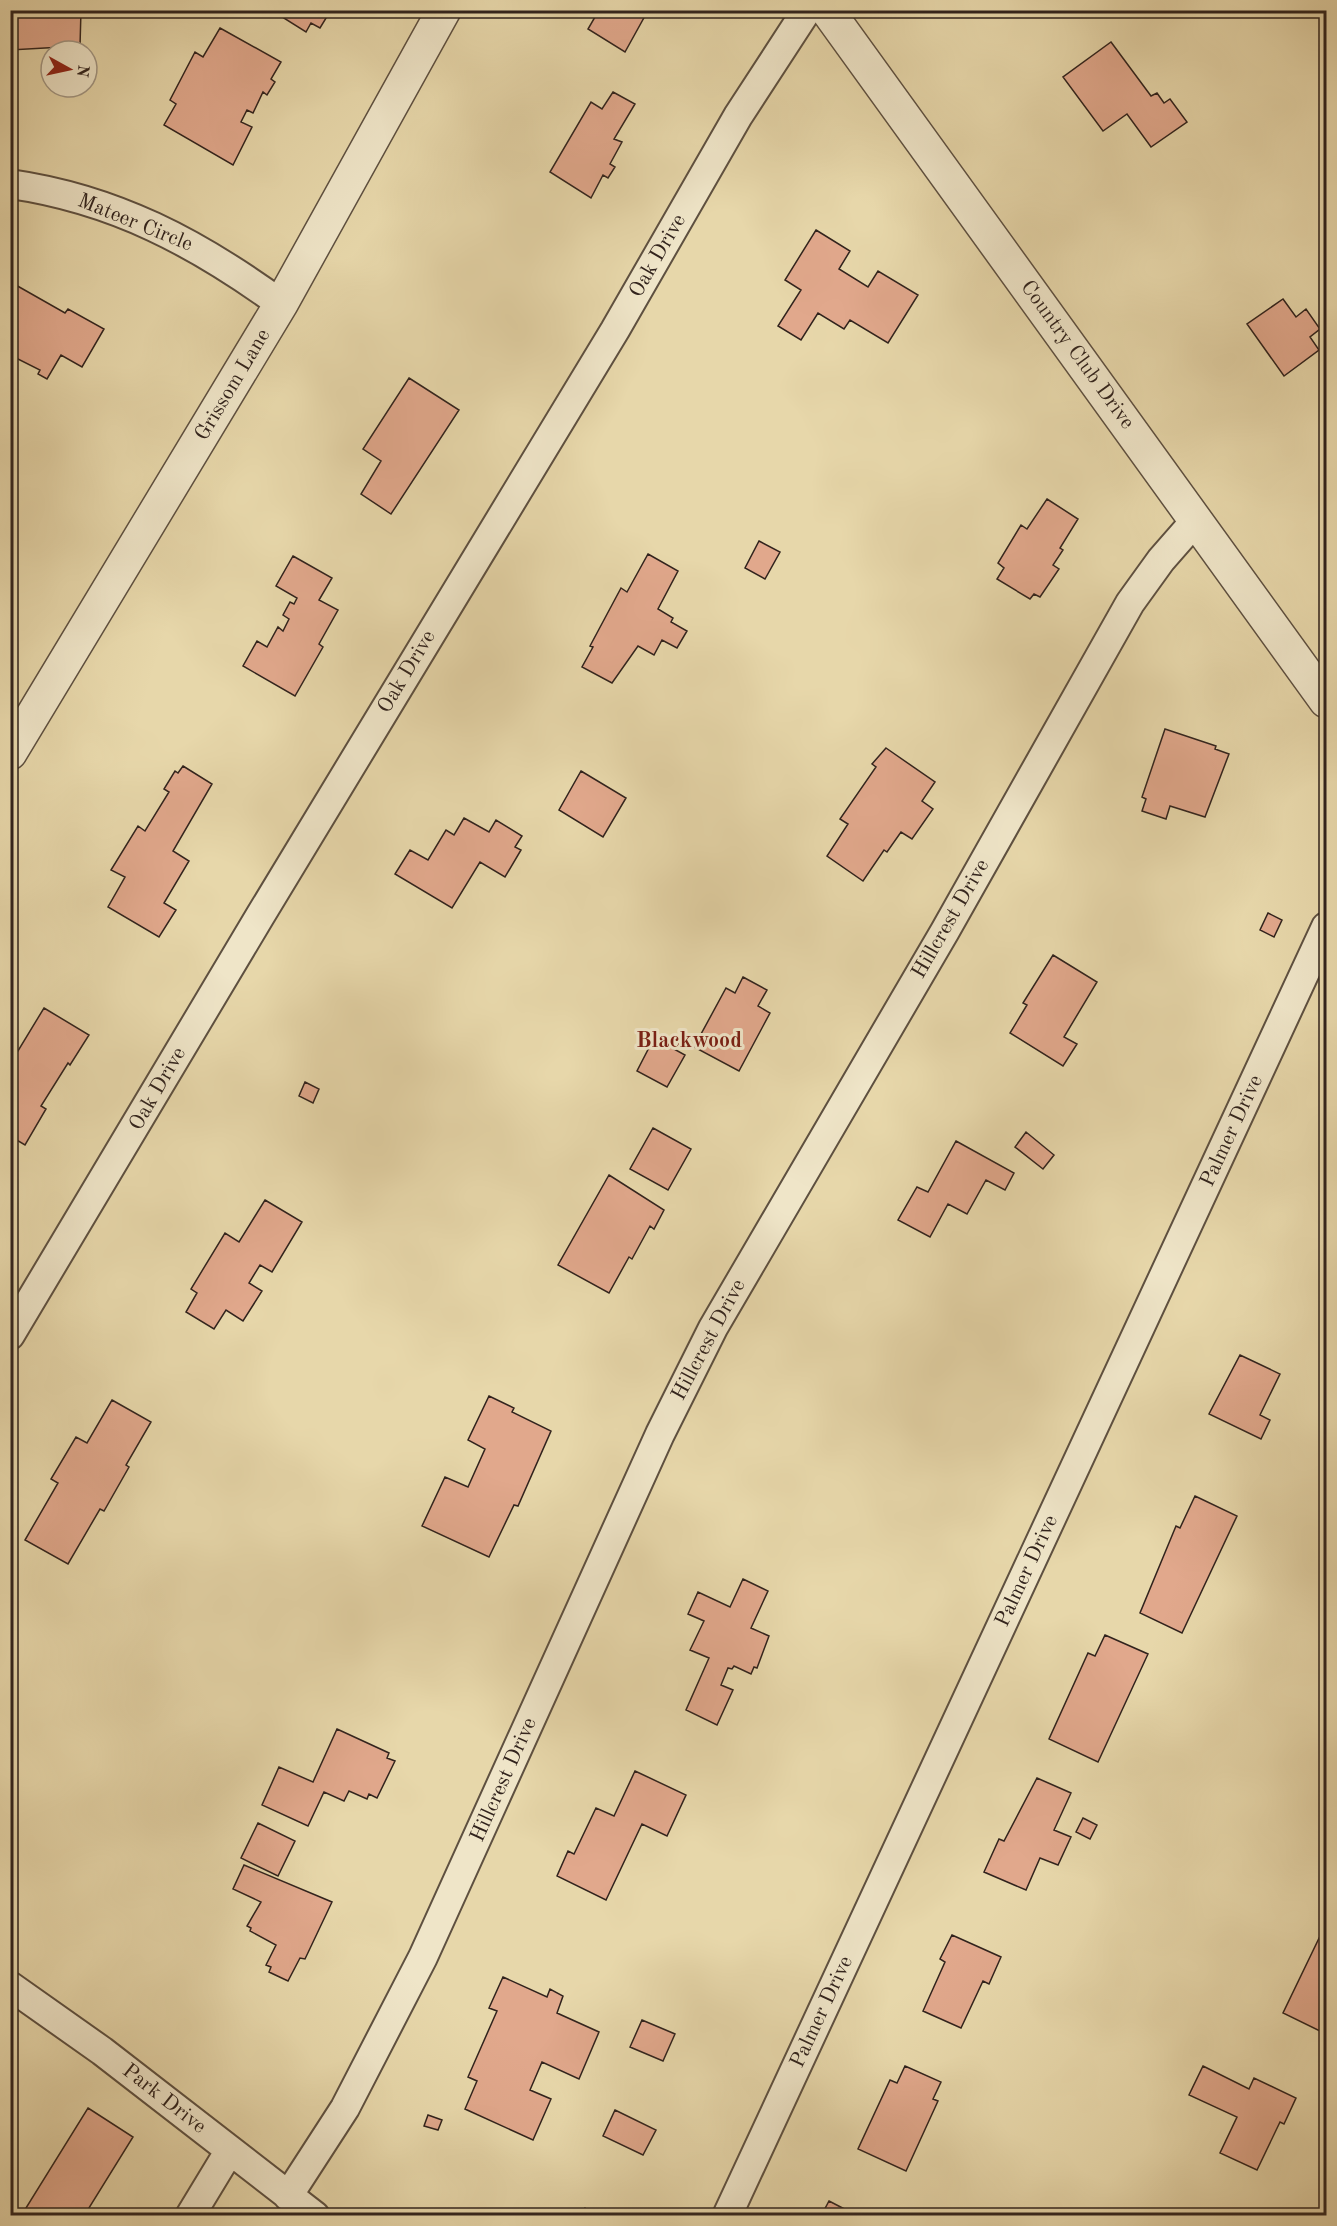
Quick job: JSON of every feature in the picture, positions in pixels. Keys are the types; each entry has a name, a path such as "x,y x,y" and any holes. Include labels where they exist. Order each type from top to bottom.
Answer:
{"street":[{"name":"Grissom Lane","path":"10,753 281,304 444,10"},
{"name":"Oak Drive","path":"10,1335 260,916 615,330 738,116 807,10"},
{"name":"Country Club Drive","path":"827,10 1326,701"},
{"name":"Mateer Circle","path":"10,184 38,188 92,202 170,233 194,245 281,304"},
{"name":"Hillcrest Drive","path":"288,2196 345,2108 423,1957 660,1434 713,1328 945,931 1130,603 1161,560 1196,520"},
{"name":"Palmer Drive","path":"727,2216 1326,927"},
{"name":"Park Drive","path":"10,1986 102,2051 315,2216"},
{"path":"190,2216 230,2150"}],"building":[{"path":"10,10 81,10 80,39 39,39 39,48 10,50"},
{"path":"271,10 331,10 320,28 311,23 306,32"},
{"path":"599,10 639,10 646,14 625,52 588,29"},
{"path":"220,28 281,62 271,79 275,82 267,95 263,92 253,113 247,110 241,122 252,127 233,165 164,125 176,104 170,100 195,52 203,57"},
{"path":"1111,42 1151,96 1157,93 1164,103 1170,99 1187,122 1151,147 1127,114 1103,131 1063,77"},
{"path":"613,92 635,104 614,139 622,142 610,164 615,167 608,178 603,175 591,198 550,172 591,102 602,109"},
{"path":"816,230 850,251 839,269 868,287 878,271 918,295 888,343 850,320 844,329 818,313 801,340 778,326 801,290 785,280"},
{"path":"14,284 65,313 68,309 104,329 82,367 61,355 47,379 38,374 40,370 10,355 10,290"},
{"path":"1283,299 1296,317 1306,309 1320,329 1310,337 1319,350 1284,376 1247,324"},
{"path":"409,378 459,410 391,514 361,494 381,461 363,449"},
{"path":"1047,499 1078,519 1060,548 1063,550 1053,565 1059,569 1040,597 1034,594 1030,599 997,579 1004,568 998,563 1021,525 1027,529"},
{"path":"759,541 780,552 765,579 745,568"},
{"path":"648,554 678,571 658,609 673,618 671,622 687,631 677,648 662,640 654,655 638,646 612,683 582,667 593,647 590,646 621,588 627,592"},
{"path":"293,556 332,578 319,600 338,610 319,644 323,647 295,696 243,666 257,641 267,647 278,627 283,631 289,619 283,615 290,602 294,604 297,598 276,586"},
{"path":"1165,729 1216,746 1215,749 1229,754 1205,817 1170,806 1166,819 1142,811 1146,799 1142,797"},
{"path":"886,748 935,782 922,801 933,809 912,839 901,832 887,852 884,850 863,881 827,856 848,824 840,819 876,767 872,764"},
{"path":"183,766 212,784 173,851 189,861 164,903 176,910 159,937 108,907 125,877 111,870 138,826 145,831 169,792 164,789 175,771 178,773"},
{"path":"581,771 626,798 603,837 559,810"},
{"path":"464,818 489,832 496,820 522,836 515,847 521,850 505,877 480,862 452,908 395,874 410,850 428,860 446,830 454,835"},
{"path":"1268,913 1282,920 1274,937 1260,930"},
{"path":"1053,955 1097,982 1064,1037 1077,1044 1063,1066 1010,1033 1027,1005 1023,1003"},
{"path":"743,977 767,990 758,1006 770,1013 739,1071 694,1047 726,988 735,993"},
{"path":"44,1008 89,1035 41,1106 46,1109 25,1145 10,1136 10,1064"},
{"path":"654,1038 685,1055 667,1087 637,1071"},
{"path":"305,1082 319,1089 313,1103 299,1096"},
{"path":"653,1128 691,1149 668,1190 630,1169"},
{"path":"1026,1132 1054,1155 1043,1169 1015,1147"},
{"path":"956,1141 1014,1173 1005,1190 986,1180 967,1214 948,1204 930,1237 898,1220 917,1187 928,1192"},
{"path":"609,1175 664,1210 654,1229 650,1226 632,1259 629,1257 609,1293 558,1265"},
{"path":"265,1200 302,1222 272,1272 260,1265 249,1283 262,1291 243,1321 226,1310 214,1329 186,1312 197,1293 191,1289 225,1233 239,1242"},
{"path":"1240,1355 1280,1374 1260,1415 1270,1420 1261,1439 1209,1414"},
{"path":"489,1396 514,1408 512,1412 551,1431 518,1506 514,1505 489,1557 422,1526 445,1477 468,1487 485,1449 468,1440"},
{"path":"112,1400 151,1422 126,1465 129,1467 104,1511 100,1509 68,1564 25,1540 58,1483 51,1479 76,1437 87,1443"},
{"path":"1195,1496 1237,1516 1182,1633 1140,1613 1176,1526 1180,1528"},
{"path":"743,1579 768,1591 751,1628 769,1636 757,1668 754,1667 751,1674 734,1666 732,1669 728,1668 721,1685 733,1690 717,1725 686,1710 709,1658 690,1650 704,1621 688,1614 698,1592 730,1607"},
{"path":"1105,1635 1148,1654 1098,1762 1049,1739 1088,1653 1095,1656"},
{"path":"337,1729 389,1753 387,1758 395,1761 377,1798 369,1794 367,1799 349,1791 344,1801 324,1792 308,1826 262,1805 279,1767 313,1782"},
{"path":"635,1771 686,1795 667,1836 642,1824 606,1900 557,1876 568,1851 574,1854 596,1808 614,1816"},
{"path":"1037,1778 1071,1793 1054,1830 1071,1837 1058,1865 1040,1858 1026,1890 984,1872 999,1839 1004,1841"},
{"path":"1083,1818 1097,1825 1090,1839 1076,1832"},
{"path":"258,1823 295,1841 278,1876 241,1858"},
{"path":"244,1865 332,1902 305,1959 300,1958 288,1981 269,1972 271,1967 266,1965 276,1945 250,1931 251,1928 247,1926 261,1902 233,1889"},
{"path":"1322,1932 1326,1934 1326,2027 1324,2033 1283,2013"},
{"path":"952,1935 1001,1957 989,1984 983,1981 961,2028 923,2011 945,1962 940,1959"},
{"path":"503,1977 547,1997 550,1989 563,1996 557,2013 599,2032 579,2079 542,2062 530,2090 551,2099 533,2140 465,2109 477,2081 468,2077 497,2011 489,2008"},
{"path":"642,2020 675,2034 663,2061 630,2047"},
{"path":"905,2066 941,2082 933,2099 938,2101 906,2171 858,2149 890,2080 897,2083"},
{"path":"1203,2066 1249,2089 1254,2078 1296,2098 1284,2124 1280,2122 1257,2170 1220,2153 1237,2117 1189,2095"},
{"path":"88,2108 133,2137 84,2216 21,2216"},
{"path":"615,2110 656,2130 643,2155 603,2136"},
{"path":"428,2115 442,2120 438,2130 424,2126"},
{"path":"829,2201 858,2216 821,2216"},
{"path":"585,2208 597,2216 581,2216"}],"district":[{"name":"Blackwood","path":"689,1041"}]}
